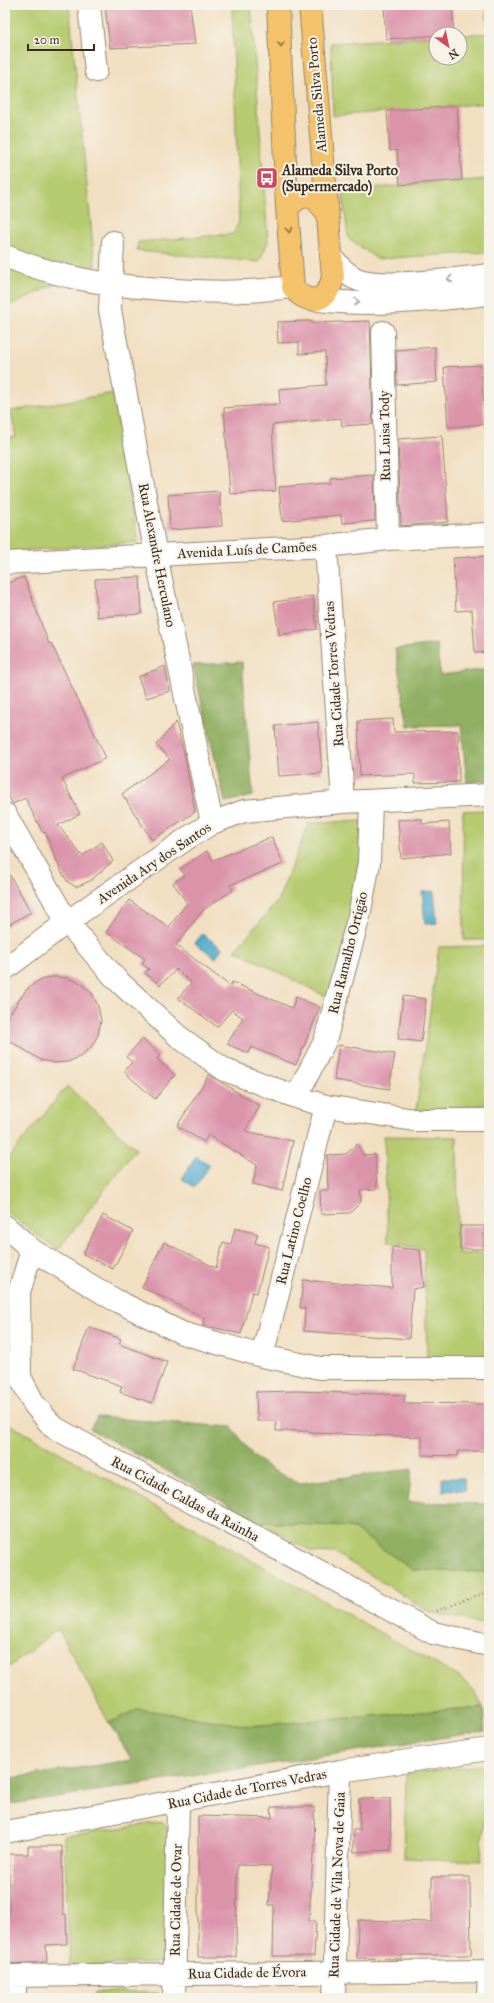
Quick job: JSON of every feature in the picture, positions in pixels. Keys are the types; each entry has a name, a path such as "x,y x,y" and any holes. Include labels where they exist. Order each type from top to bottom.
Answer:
{"main road":[{"path":"278,5 287,207 293,287 301,296 318,300"},
{"name":"Alameda Silva Porto","path":"310,5 326,211 333,277 331,287 327,294 318,300"},
{"path":"287,207 300,197 313,196 326,211"}],"street":[{"path":"89,5 96,72"},
{"name":"Rua Alexandre Herculano","path":"113,242 110,310 156,555 212,823"},
{"path":"5,256 34,268 68,278 111,285 198,291 244,292 293,287"},
{"path":"331,256 349,275 360,280 383,283 489,275"},
{"path":"318,300 383,303 434,300 489,294"},
{"name":"Rua Luisa Tody","path":"383,332 388,539"},
{"name":"Avenida Luís de Camões","path":"5,563 326,546 388,539 489,534"},
{"name":"Rua Cidade Torres Vedras","path":"326,546 342,802"},
{"name":"Avenida Ary dos Santos","path":"5,969 189,836 212,823 244,811 342,802 489,795"},
{"name":"Rua Ramalho Ortigão","path":"296,1097 325,1041 360,916 368,863 371,801"},
{"path":"5,814 68,922 116,979 179,1038 225,1070 296,1097 326,1106 414,1120 489,1120"},
{"name":"Rua Latino Coelho","path":"262,1356 326,1106"},
{"path":"5,1226 32,1250 115,1300 182,1333 262,1356 320,1368 489,1368"},
{"name":"Rua Cidade Caldas da Rainha","path":"32,1250 19,1292 20,1377 34,1404 53,1427 432,1633 489,1645"},
{"name":"Rua Cidade de Torres Vedras","path":"5,1832 178,1802 340,1771 489,1749"},
{"name":"Rua Cidade de Vila Nova de Gaia","path":"334,1998 340,1771"},
{"name":"Rua Cidade de Ovar","path":"174,1998 178,1802"},
{"path":"488,1998 489,1971"},
{"name":"Rua Cidade de Évora","path":"10,1976 489,1971"},
{"path":"10,1976 15,1998"}],"path":[{"path":"409,1620 488,1592"}],"green space":[{"path":"5,5 69,5 95,266 6,307 8,327 5,331"},
{"path":"232,5 251,5 268,242 259,262 137,251 138,242 233,234 239,222"},
{"path":"486,5 489,5 489,103 333,116 331,43 428,37 428,66 468,66 468,34 488,33"},
{"path":"489,179 489,252 377,259 348,238 342,190"},
{"path":"113,393 138,542 5,552 5,439 16,437 11,411"},
{"path":"437,644 440,675 489,669 489,719 485,721 489,747 489,780 467,783 461,725 408,726 395,649"},
{"path":"242,662 253,796 225,802 193,665"},
{"path":"489,810 489,940 464,940 463,811"},
{"path":"364,821 364,870 329,998 235,950 277,902 309,823"},
{"path":"489,946 489,1104 416,1111 439,947"},
{"path":"67,1086 136,1149 58,1250 5,1211 5,1162"},
{"path":"384,1136 457,1137 458,1254 484,1253 485,1358 427,1358 424,1249 388,1242"},
{"path":"97,1417 232,1427 253,1456 272,1470 300,1483 412,1469 408,1502 489,1504 489,1572 413,1570 351,1527 261,1522 90,1429"},
{"path":"5,1423 461,1678 473,1689 483,1707 249,1726 139,1709 109,1723 58,1629 5,1670"},
{"path":"261,1522 351,1527 413,1570 489,1572 489,1624 432,1613 335,1553 312,1552"},
{"path":"483,1707 485,1731 5,1805 5,1779 132,1760 109,1723 139,1709 249,1726"},
{"path":"481,1765 487,1771 481,1861 404,1858 406,1774"},
{"path":"162,1822 168,1830 167,1956 155,1963 70,1966 64,1836"},
{"path":"95,1992 158,1993 161,1998 95,1998"}],"water":[{"path":"434,891 437,923 425,924 422,892"},
{"path":"202,934 222,948 216,958 195,943"},
{"path":"196,1156 210,1165 195,1187 182,1179"},
{"path":"442,1478 464,1478 465,1490 442,1491"}],"building":[{"path":"105,5 190,5 195,44 110,48"},
{"path":"384,5 452,5 453,26 428,26 428,36 386,39"},
{"path":"457,106 462,180 400,185 397,150 390,151 387,111"},
{"path":"310,321 311,323 370,321 373,424 342,426 341,418 272,425 276,491 230,494 224,408 280,404 279,389 326,385 325,352 299,354 299,342 278,343 277,322"},
{"path":"435,347 437,382 397,385 396,350"},
{"path":"481,365 485,424 448,427 444,367"},
{"path":"442,436 448,522 401,526 398,439"},
{"path":"374,475 375,521 342,523 341,515 282,521 279,487 330,483 330,478"},
{"path":"219,491 222,526 170,530 168,495"},
{"path":"489,556 489,652 475,653 472,610 456,611 453,558"},
{"path":"24,577 49,644 51,643 106,758 62,779 80,814 58,825 82,856 102,842 113,861 90,881 76,887 68,882 61,871 45,832 43,833 25,798 13,804 5,790 5,584"},
{"path":"140,577 142,614 97,617 95,579"},
{"path":"313,596 317,629 279,635 274,602"},
{"path":"165,666 170,691 146,698 138,677"},
{"path":"393,719 394,732 458,731 459,782 415,783 415,774 360,776 358,721"},
{"path":"176,722 184,753 195,812 152,840 122,794 170,759 156,745"},
{"path":"318,722 322,773 279,776 275,726"},
{"path":"422,819 422,824 449,822 451,853 401,858 398,820"},
{"path":"272,837 283,864 230,885 233,890 203,910 176,945 230,986 232,982 292,1008 296,997 320,1007 296,1065 251,1047 248,1053 227,1044 243,1018 232,1010 217,1027 178,998 191,983 177,969 160,985 145,973 149,969 142,964 145,959 106,932 129,900 169,927 187,903 173,883 185,875 180,869 207,851 213,860"},
{"path":"5,867 31,912 5,927"},
{"path":"52,977 67,978 81,983 92,993 98,1006 101,1021 98,1035 91,1047 81,1056 68,1062 55,1063 41,1060 5,1038 5,1021 26,990 38,981"},
{"path":"403,996 426,999 421,1042 398,1039"},
{"path":"142,1039 161,1055 157,1059 175,1075 155,1099 124,1072 132,1062 126,1057"},
{"path":"339,1045 395,1054 389,1089 334,1080"},
{"path":"209,1075 260,1106 245,1131 293,1141 282,1191 253,1184 257,1165 208,1135 204,1142 177,1126"},
{"path":"357,1144 363,1155 375,1154 377,1189 360,1190 361,1202 350,1213 321,1214 320,1191 328,1191 327,1155 346,1154"},
{"path":"103,1215 133,1231 113,1269 83,1254"},
{"path":"460,1226 484,1226 484,1249 460,1249"},
{"path":"235,1228 258,1234 255,1243 269,1247 257,1293 252,1292 241,1334 203,1325 204,1318 142,1287 164,1242 216,1268 223,1242 231,1244"},
{"path":"392,1247 420,1250 424,1287 413,1289 409,1339 304,1331 305,1308 300,1308 303,1280 392,1288"},
{"path":"89,1327 121,1339 119,1344 167,1362 152,1403 120,1392 122,1386 73,1369"},
{"path":"297,1391 405,1395 404,1403 489,1404 489,1451 458,1451 458,1456 422,1455 422,1437 309,1433 309,1431 276,1431 276,1421 257,1421 256,1392"},
{"path":"390,1798 391,1850 354,1852 353,1830 360,1830 359,1799"},
{"path":"271,1807 314,1807 315,1854 313,1854 309,1921 316,1921 314,1956 273,1956 274,1905 269,1905 272,1866 237,1865 236,1957 198,1957 198,1816 272,1818"},
{"path":"28,1846 62,1846 63,1914 66,1914 67,1944 46,1945 47,1962 5,1964 5,1915 9,1915 9,1854 28,1854"},
{"path":"432,1877 470,1877 471,1955 402,1955 402,1959 357,1958 358,1920 432,1922"}],"place":[{"name":"Alameda Silva Porto (Supermercado)","path":"267,178"}]}
